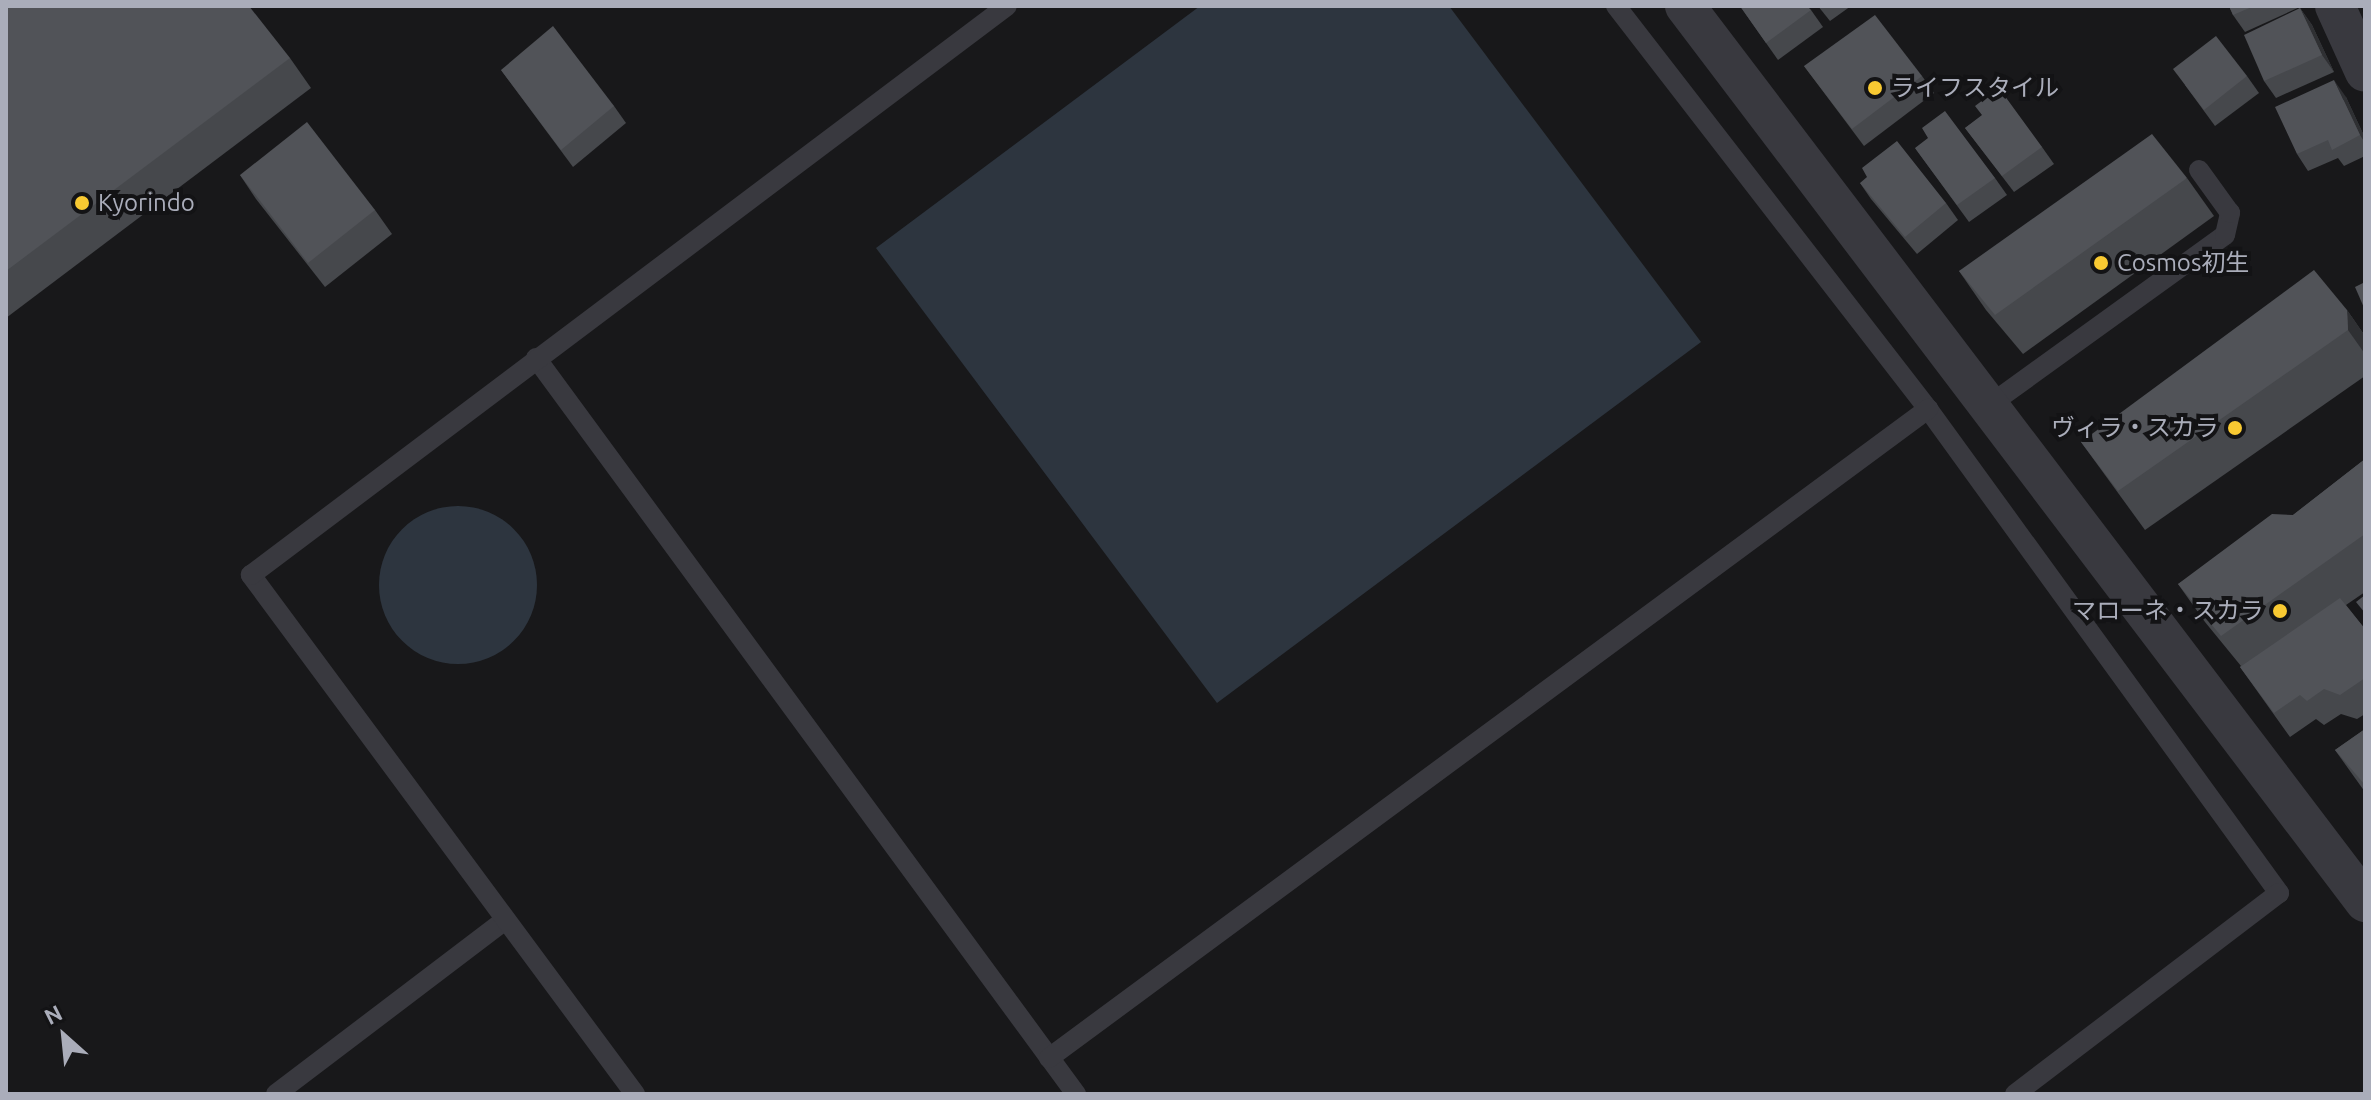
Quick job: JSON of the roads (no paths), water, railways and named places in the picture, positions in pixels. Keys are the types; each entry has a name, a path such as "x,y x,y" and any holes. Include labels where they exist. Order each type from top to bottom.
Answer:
{"street":[{"path":"1685,6 2365,902"},
{"path":"2335,6 2365,72"}],"lane":[{"path":"635,1094 504,921 251,575 1007,6"},
{"path":"1616,6 1928,409 2279,893 2015,1094"},
{"path":"1988,406 2225,235 2230,213 2199,170"},
{"path":"536,358 1076,1094"},
{"path":"1049,1058 1928,409"},
{"path":"276,1094 504,921"}],"place":[{"name":"ライフスタイル","path":"1875,88"},
{"name":"Kyorindo","path":"82,203"},
{"name":"Cosmos初生","path":"2101,263"},
{"name":"ヴィラ・スカラ","path":"2235,428"},
{"name":"マローネ・スカラ","path":"2280,611"}]}
